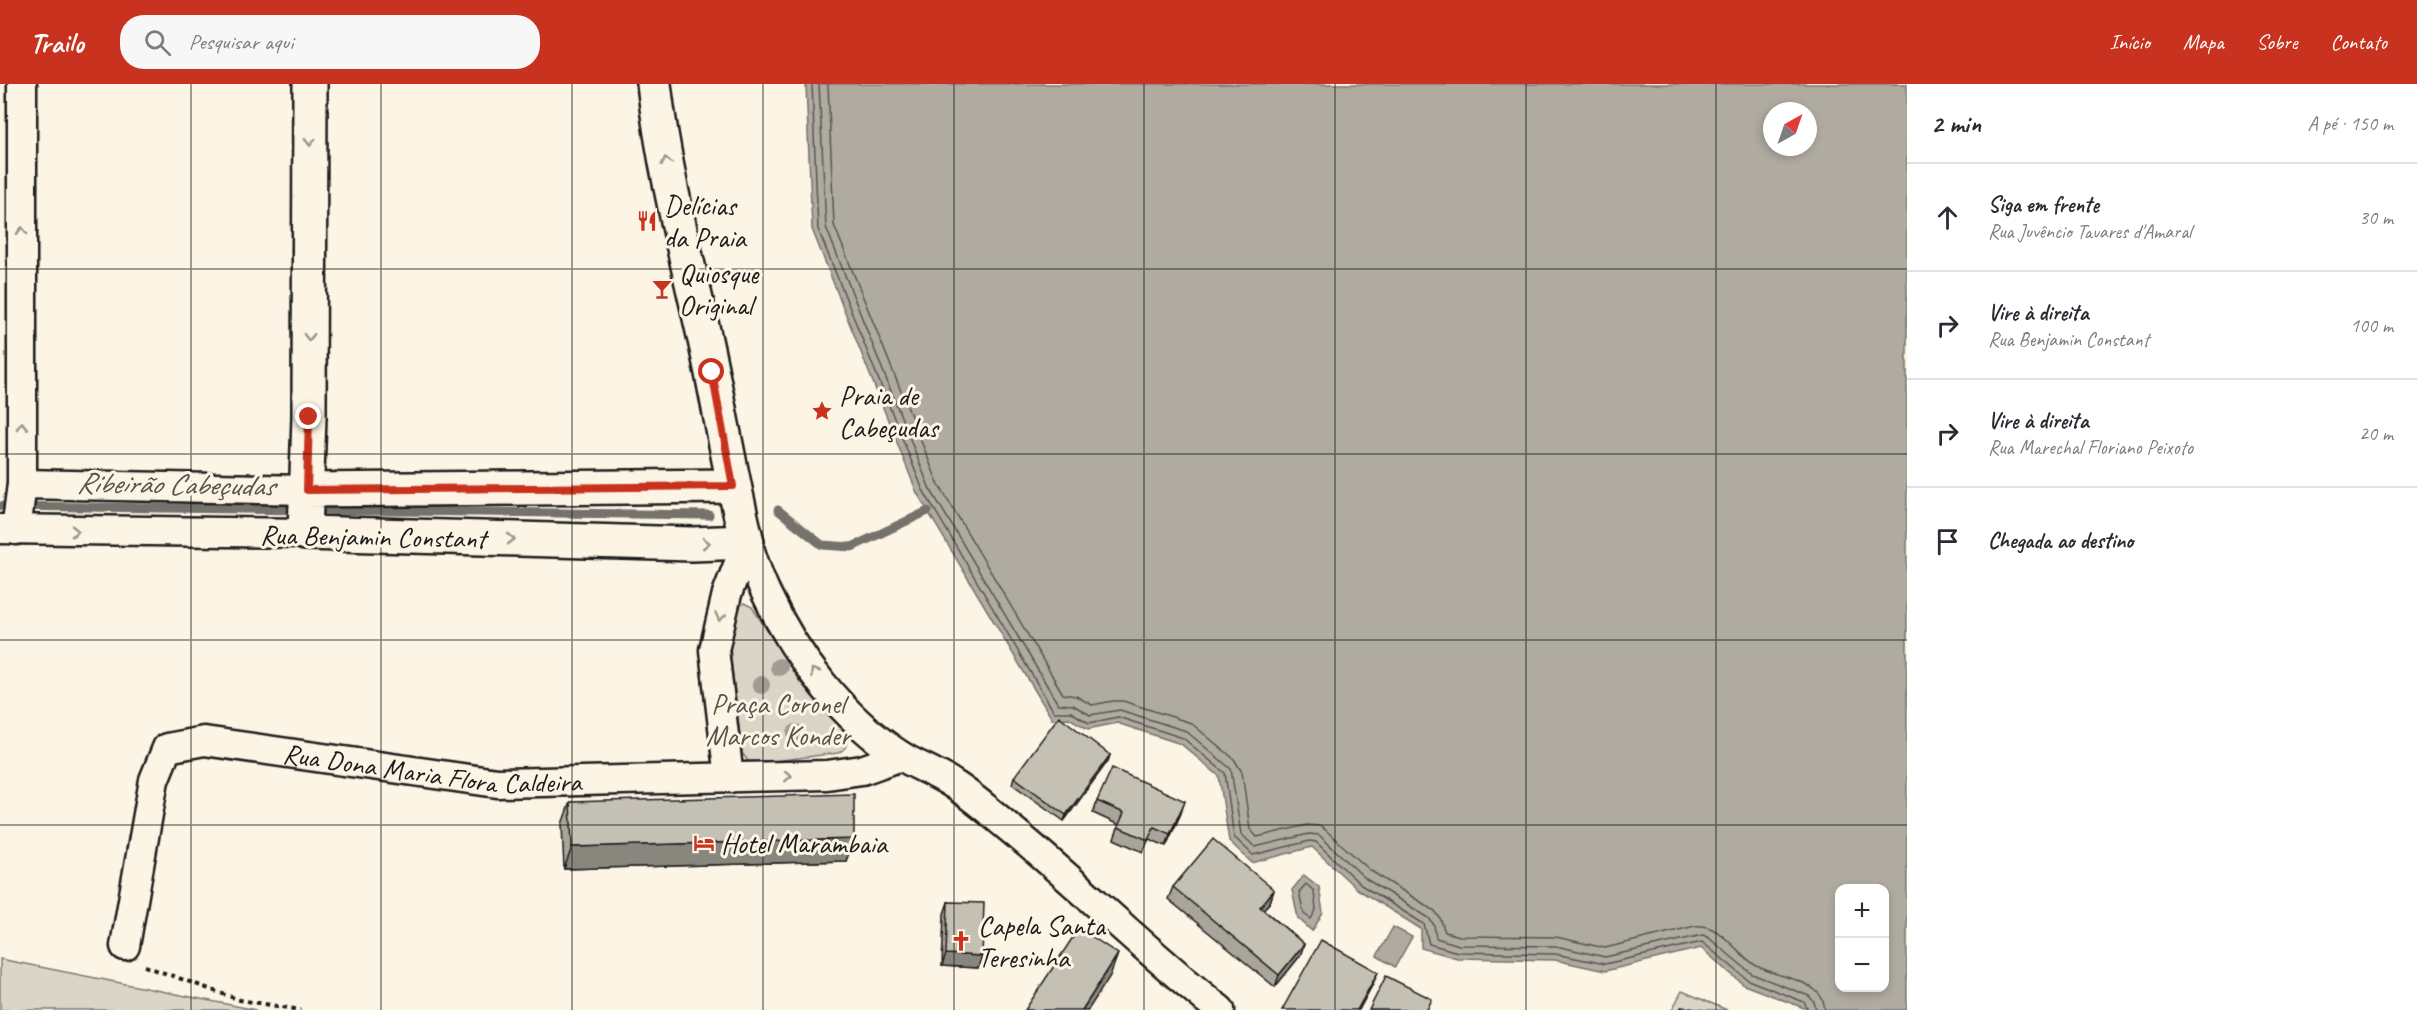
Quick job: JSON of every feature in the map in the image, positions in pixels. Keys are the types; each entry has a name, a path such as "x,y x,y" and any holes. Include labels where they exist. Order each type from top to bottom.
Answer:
{"street":[{"path":"8,530 22,484 22,84"},
{"path":"306,511 310,84"},
{"path":"654,84 665,159 712,372 733,486 747,542 764,591 778,618 826,688 864,728 901,756 953,783 1059,869 1173,973 1220,1010"},
{"name":"Rua Benjamin Constant","path":"22,484 692,544 747,542"},
{"name":"Rua Benjamin Constant","path":"8,530 733,486"},
{"path":"729,778 714,650 727,594 747,542"},
{"name":"Rua Dona Maria Flora Caldeira","path":"125,946 154,780 167,748 204,741 497,783 826,775 862,770 901,756"}],"path":[{"path":"125,946 143,966 240,1000 301,1010"}],"green space":[{"name":"Praça Coronel Marcos Konder","path":"744,603 752,607 800,682 843,730 846,744 842,751 758,763 748,761 742,753 730,642 736,610"},
{"path":"0,959 256,1010 0,1010"},
{"path":"1682,991 1727,1010 1672,1010"}],"water":[{"path":"806,84 1907,84 1907,1010 1809,1010 1744,985 1701,948 1605,971 1555,960 1457,958 1421,948 1421,929 1357,889 1312,847 1252,863 1229,841 1219,776 1181,744 1117,723 1088,729 1069,718 1052,719 917,493 812,229"},
{"path":"1304,875 1319,887 1323,913 1312,931 1298,918 1292,890"},
{"path":"1393,927 1412,937 1395,967 1377,956"}],"building":[{"path":"1059,716 1110,755 1066,815 1014,777"},
{"path":"1112,768 1185,801 1170,834 1154,827 1148,840 1118,827 1124,813 1097,801"},
{"path":"854,794 854,839 572,847 570,802"},
{"path":"1213,839 1274,890 1260,907 1304,944 1279,975 1173,887"},
{"name":"Capela Santa Teresinha","path":"948,902 984,903 982,956 946,954"},
{"path":"1079,928 1118,954 1082,1010 1025,1010"},
{"path":"1321,940 1378,972 1357,1010 1282,1010"},
{"path":"1386,976 1432,999 1427,1010 1369,1010"},
{"path":"1681,1007 1705,1010 1681,1010"}],"waterway":[{"name":"Ribeirão Cabeçudas","path":"0,506 709,515"},
{"name":"Ribeirão Cabeçudas","path":"778,510 822,545 852,547 928,511"}],"place":[{"name":"Delícias da Praia","path":"647,221"},
{"name":"Quiosque Original","path":"662,289"},
{"name":"Praia de Cabeçudas","path":"822,411"},
{"name":"Hotel Marambaia","path":"704,843"},
{"name":"Capela Santa Teresinha","path":"961,941"}],"route":[{"path":"309,417 307,490 733,486 712,372"}]}
